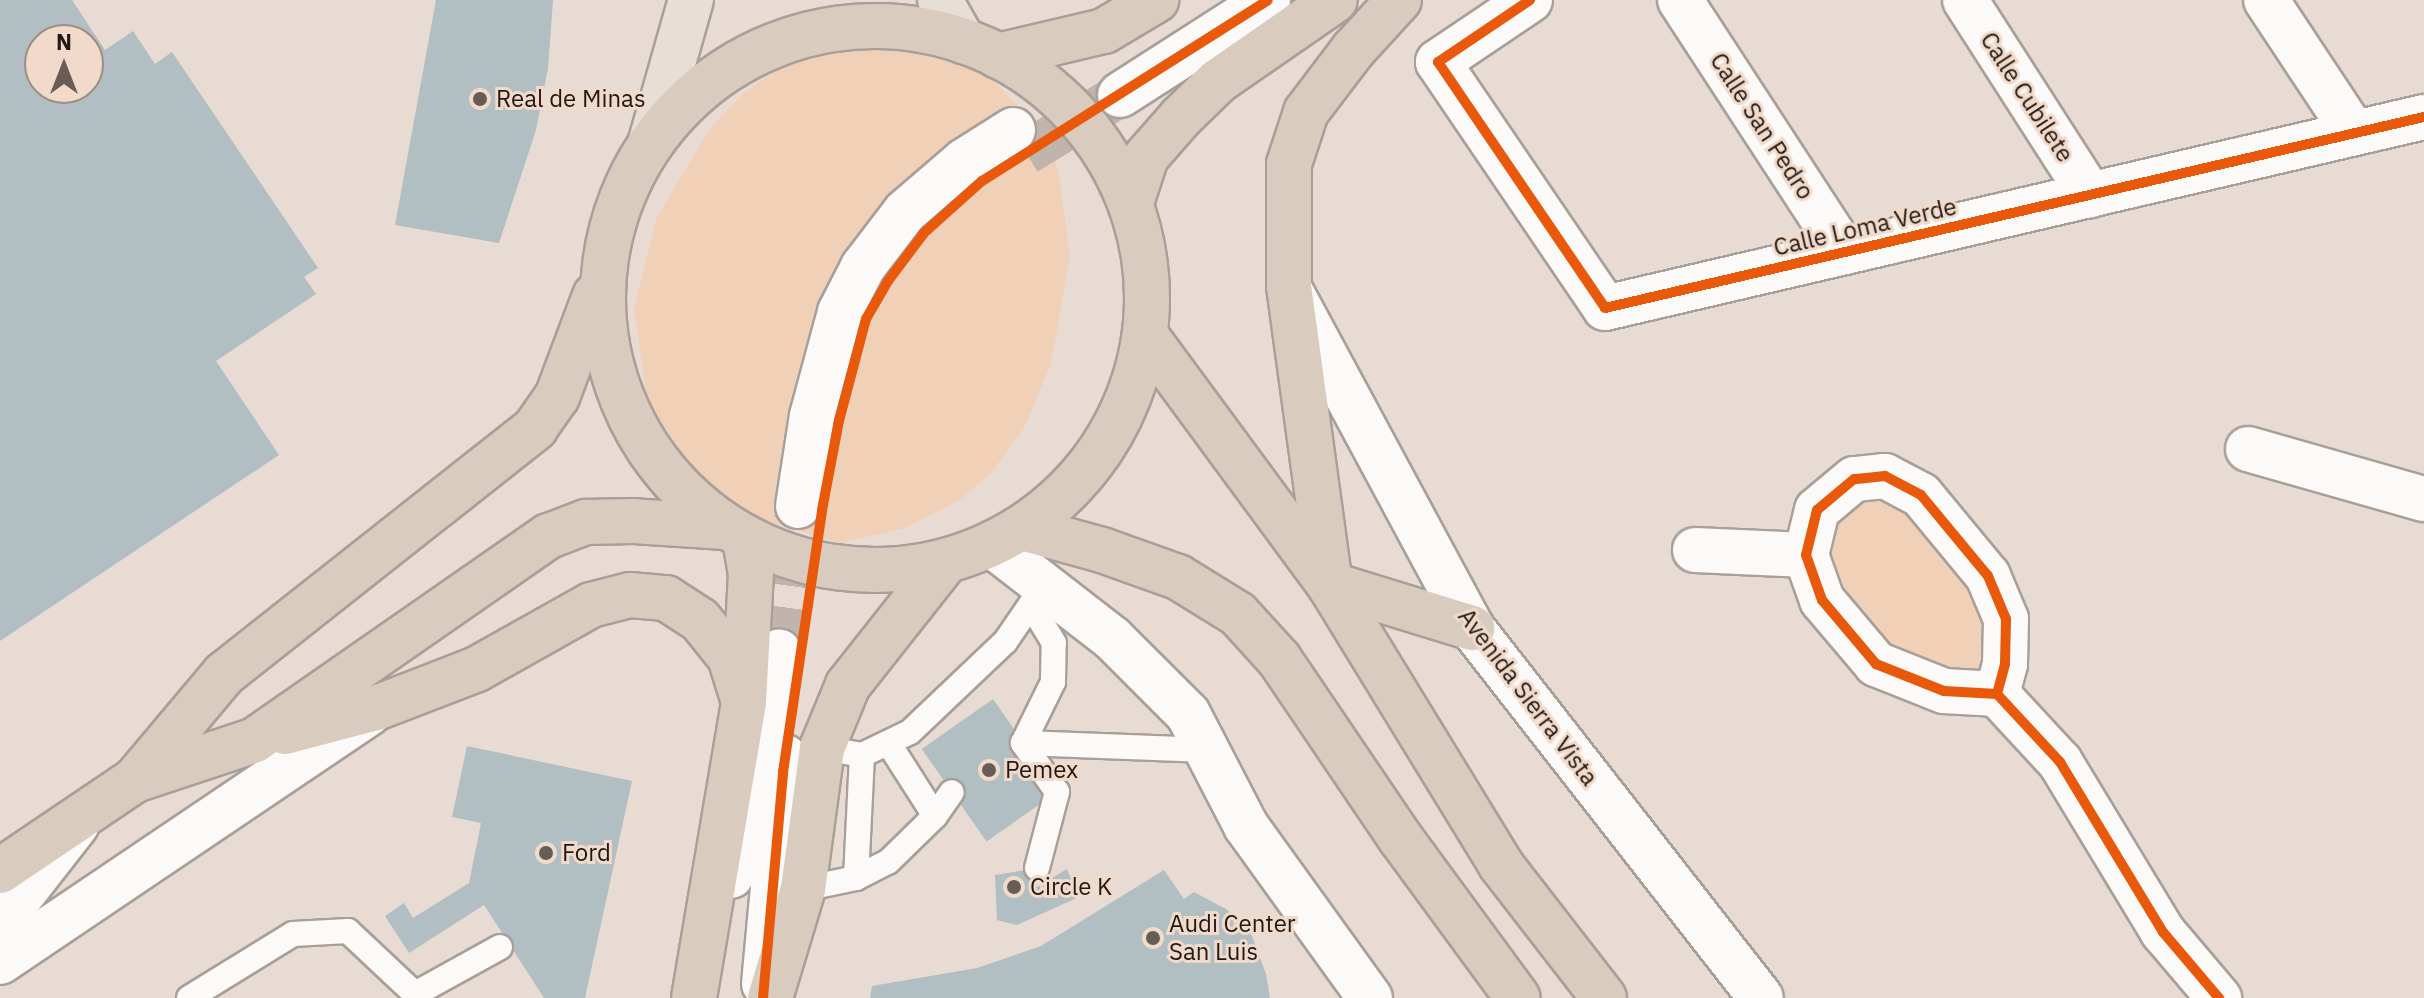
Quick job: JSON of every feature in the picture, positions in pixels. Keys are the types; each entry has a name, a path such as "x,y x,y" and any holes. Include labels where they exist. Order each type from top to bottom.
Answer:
{"highway":[{"path":"981,48 1104,31 1156,0"},
{"path":"1131,203 1146,157 1190,108 1218,81 1335,0"},
{"path":"1329,584 1289,286 1289,164 1306,112 1353,50 1399,0"},
{"path":"0,871 135,780 224,674 535,428 557,397 601,280 610,231 626,184 651,141 689,98 737,63 790,39 847,27 906,28 981,48 1054,93 1091,133 1131,203 1147,268 1146,336 1131,393 1105,445 1068,491 1007,536 945,562 877,571 809,563 736,533 633,521 586,522 549,536 255,740"},
{"path":"601,280 606,352 630,420 671,481 736,533 751,574 744,702 696,998"},
{"path":"1146,336 1329,584 1501,865 1604,998"},
{"path":"1007,536 1102,550 1178,577 1238,614 1279,659 1401,839 1518,998"},
{"path":"770,998 842,751 848,685 945,562"},
{"path":"1329,584 1472,628"},
{"path":"135,780 255,740 376,708 477,669 591,605 630,595 666,598 700,620 730,657 744,702"}],"main road":[{"path":"651,141 691,0"},
{"path":"940,0 981,48"}],"street":[{"path":"1223,0 1113,85 1268,0"},
{"name":"Calle Loma Verde","path":"1530,0 1438,62 1605,308 2424,117"},
{"name":"Calle San Pedro","path":"1680,0 1844,252"},
{"name":"Calle Cubilete","path":"1965,0 2090,195"},
{"path":"2266,0 2354,133"},
{"path":"810,508 839,421 866,319 888,281 924,233 1020,142"},
{"name":"Avenida Sierra Vista","path":"1289,286 1472,628 1761,998"},
{"path":"2248,449 2424,499"},
{"path":"1997,694 2005,664 2006,619 1988,576 1921,495 1885,476 1854,479 1817,510 1806,555 1822,600 1876,664 1944,691 1997,694 2060,762 2163,932 2219,998"},
{"path":"1007,536 1038,595 1112,638 1188,714 1246,826 1370,998"},
{"path":"1695,550 1806,555"},
{"path":"696,998 791,652 763,998"},
{"path":"0,962 376,708"},
{"path":"0,923 84,815"}],"lane":[{"path":"1023,743 1053,682 1054,643 1038,595"},
{"path":"856,878 842,751 889,744 910,732 1005,642 1038,595"},
{"path":"1023,743 1207,750"},
{"path":"1023,743 1057,792 1037,868"},
{"path":"889,744 935,816"},
{"path":"803,889 856,878 888,862 935,816 952,792"},
{"path":"189,998 293,934 348,931 415,994 500,947"}],"shaded area":[{"path":"874,45 942,57 989,77 1039,127 1058,169 1070,256 1051,364 1024,428 991,473 958,501 905,528 840,543 739,513 686,462 647,398 634,308 657,217 711,127 742,95 779,68 810,54"},
{"path":"1866,497 1907,509 1985,599 1983,671 1939,674 1886,648 1847,601 1828,557 1841,516"}],"building":[{"path":"0,0 72,0 88,24 24,24 24,104 104,104 104,48 133,31 155,64 172,52 318,268 304,277 316,294 216,361 279,455 0,641"},
{"name":"Real de Minas","path":"436,0 553,0 548,68 536,130 499,243 395,225"},
{"name":"Pemex","path":"993,699 1058,792 987,841 922,749"},
{"name":"Ford","path":"467,746 632,781 585,998 544,998 484,905 409,953 385,916 404,903 413,918 469,883 481,823 452,817"},
{"path":"1037,868 1037,887 1067,869 1079,897 1017,925 997,920 995,875"},
{"name":"Audi Center San Luis","path":"1164,870 1184,899 1194,892 1226,909 1250,931 1266,974 1270,998 870,998 872,986 977,968 1041,946"}],"tunnel":[{"path":"1026,153 1120,95"},
{"path":"779,651 798,506"}],"cycle path":[{"path":"763,998 783,772 822,510 839,421 866,319 888,281 924,233 982,181 1268,0"},
{"path":"1530,0 1438,62 1605,308 2424,117"},
{"path":"1997,694 2005,664 2006,619 1988,576 1921,495 1885,476 1854,479 1817,510 1806,555 1822,600 1876,664 1944,691 1997,694 2060,762 2163,932 2219,998"}],"place":[{"name":"Real de Minas","path":"480,99"},
{"name":"Pemex","path":"989,770"},
{"name":"Ford","path":"546,853"},
{"name":"Circle K","path":"1014,887"},
{"name":"Audi Center San Luis","path":"1153,938"}]}
